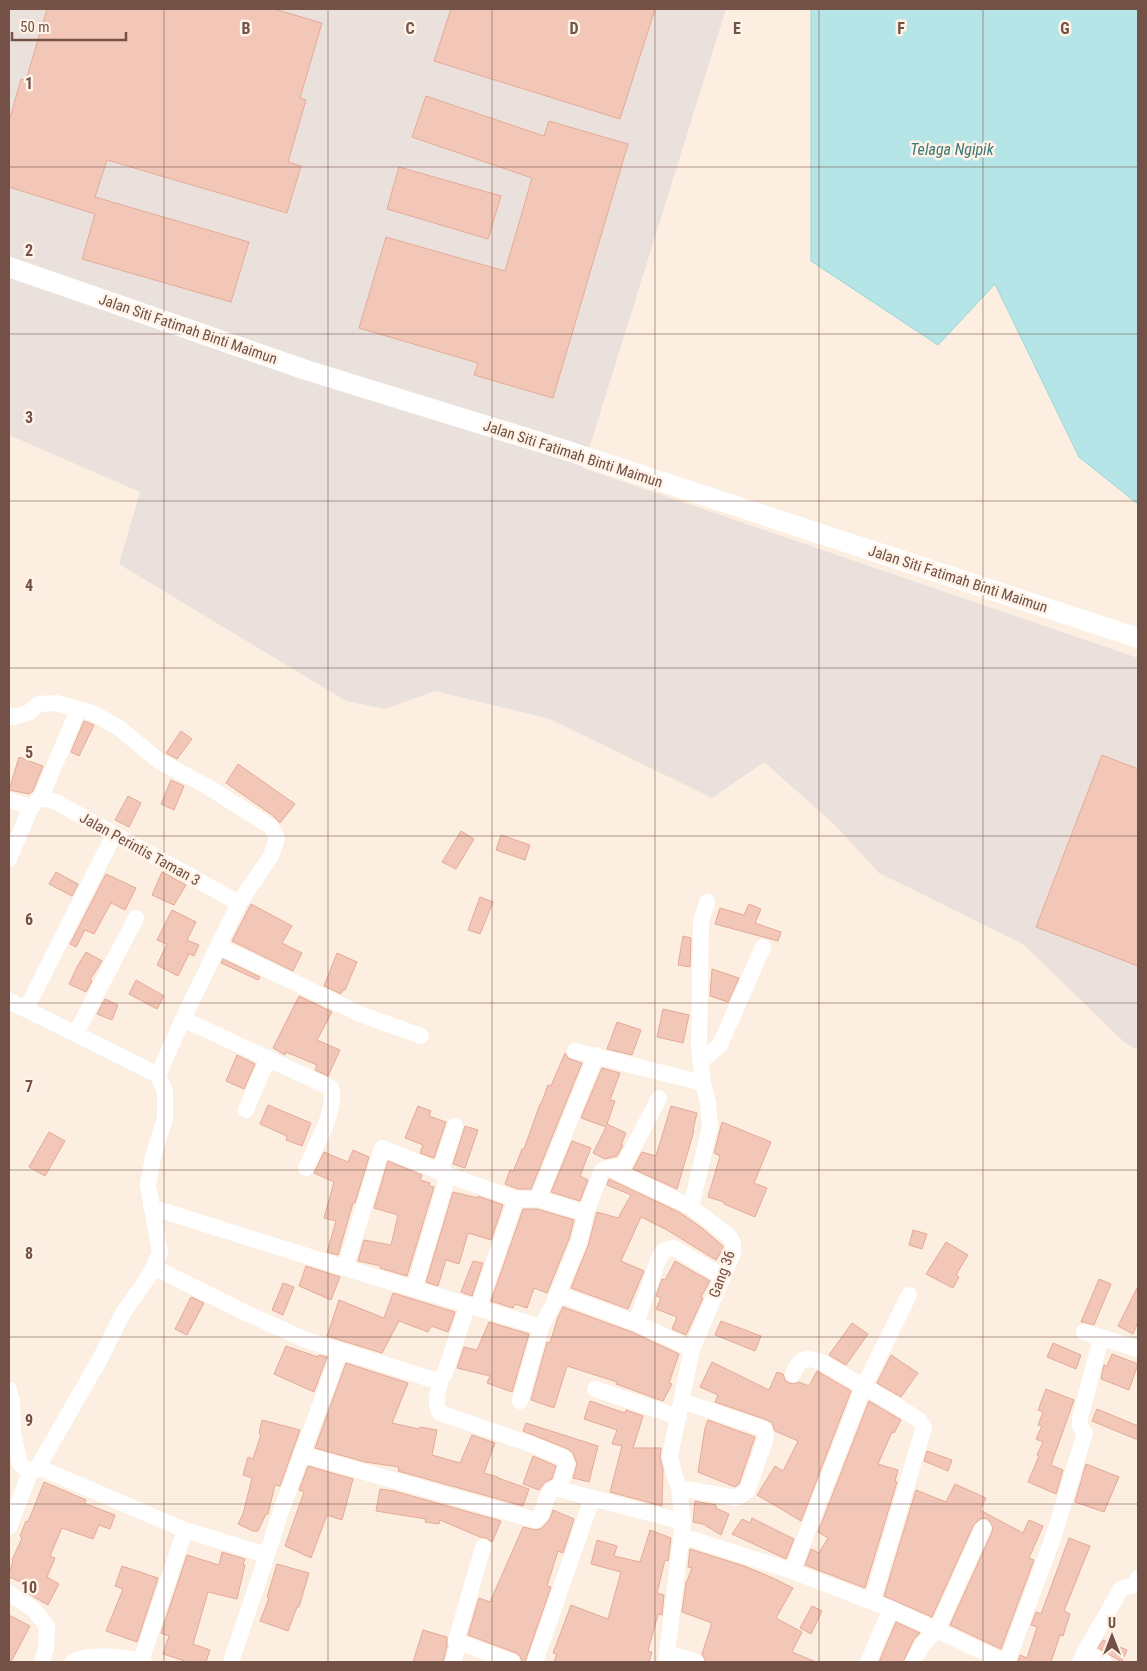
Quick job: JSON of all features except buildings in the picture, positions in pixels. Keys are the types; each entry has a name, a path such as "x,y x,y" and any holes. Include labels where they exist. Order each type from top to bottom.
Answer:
{"street":[{"name":"Jalan Siti Fatimah Binti Maimun","path":"9,267 306,370 562,449 1138,638"},
{"path":"10,720 28,713 39,704 56,703 92,712 118,727 159,762 210,788 271,827 277,838 271,856 239,903 158,1075"},
{"path":"9,859 78,710"},
{"name":"Jalan Perintis Taman 3","path":"9,800 56,802 239,903"},
{"path":"26,1009 114,835"},
{"path":"611,1169 691,1207 710,1127 699,1046 701,922 708,902"},
{"path":"76,1033 136,918"},
{"path":"218,946 360,1014 421,1036"},
{"path":"701,1061 720,1045 763,947"},
{"path":"9,1001 158,1075 165,1091 165,1118 153,1157 148,1185 160,1253 148,1276 123,1313 100,1359 14,1500 9,1527"},
{"path":"183,1020 329,1087 333,1100 306,1168"},
{"path":"575,1051 703,1083"},
{"path":"538,1199 596,1055"},
{"path":"246,1110 268,1058"},
{"path":"520,1401 541,1327 558,1294 579,1242 586,1213 601,1172 605,1169 624,1165 659,1098"},
{"path":"414,1289 444,1174 454,1126"},
{"path":"345,1268 382,1148 444,1174 516,1199 538,1199 586,1213"},
{"path":"516,1199 473,1306 444,1375 441,1378 437,1407 440,1413 530,1444 564,1458 567,1464 559,1488"},
{"path":"151,1207 541,1327"},
{"name":"Gang 36","path":"667,1658 682,1529 679,1488 670,1456 692,1349 733,1253 733,1243 729,1236 691,1207"},
{"path":"636,1323 659,1258 664,1250 674,1248 723,1278"},
{"path":"153,1267 306,1340 421,1377 441,1378"},
{"path":"558,1294 636,1323 692,1349"},
{"path":"792,1571 864,1386 909,1295"},
{"path":"1084,1332 1138,1349"},
{"path":"301,1454 535,1520 540,1516 550,1491 559,1488 682,1529 872,1601 1006,1662 1054,1535 1085,1433 1080,1426 1080,1418 1101,1338"},
{"path":"231,1662 301,1454 340,1351"},
{"path":"793,1374 799,1362 803,1359 822,1362 910,1414 919,1420 924,1427 872,1601"},
{"path":"595,1389 764,1429 766,1438 744,1495 736,1498 679,1488"},
{"path":"9,1390 12,1401 13,1433 20,1464 185,1530 267,1555"},
{"path":"535,1662 592,1499"},
{"path":"913,1662 923,1644 938,1630 983,1528"},
{"path":"73,1662 82,1658 99,1656 142,1662 185,1530"},
{"path":"483,1547 456,1641 512,1662"},
{"path":"1104,1662 1082,1658 1121,1589 1133,1586 1138,1581"},
{"path":"9,1593 34,1610 47,1626 46,1649 42,1662"},
{"path":"868,1662 892,1609"},
{"path":"452,1662 459,1642"},
{"path":"667,1658 696,1662"}],"shaded area":[{"path":"9,9 726,9 583,468 1138,658 1138,1050 1124,1042 1023,944 879,873 834,824 764,762 712,798 550,719 435,691 385,709 346,701 119,564 140,492 9,435"}],"water":[{"name":"Telaga Ngipik","path":"811,9 1138,9 1138,504 1079,457 995,284 938,345 811,261"}]}
